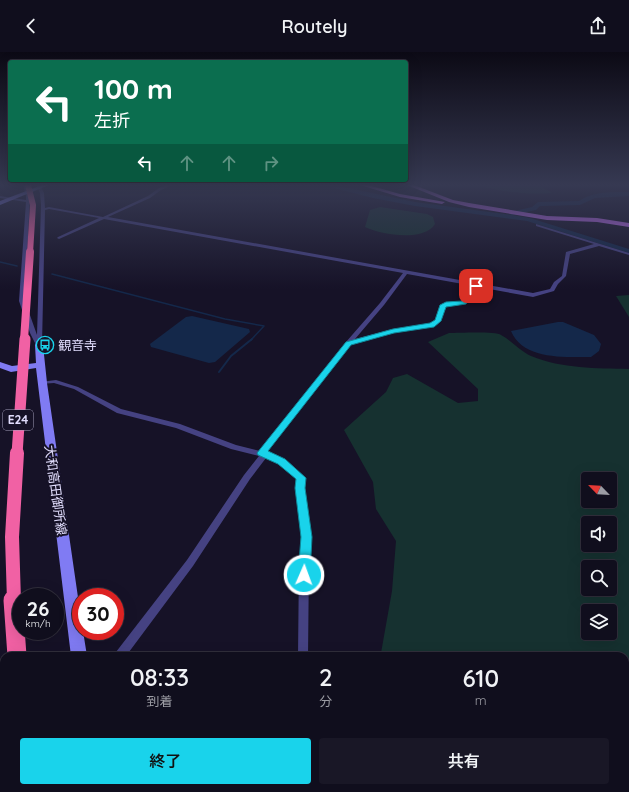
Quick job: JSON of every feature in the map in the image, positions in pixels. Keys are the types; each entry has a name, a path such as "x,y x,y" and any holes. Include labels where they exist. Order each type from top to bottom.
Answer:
{"highway":[{"name":"E24","path":"17,652 12,577 12,537 32,220"}],"main road":[{"path":"546,220 597,220 629,225"},
{"name":"大和高田御所線","path":"39,345 42,383 78,652"},
{"path":"0,366 11,369 40,365"}],"street":[{"path":"27,220 22,301 33,333 39,345"},
{"path":"39,345 42,294 43,220"},
{"path":"59,238 99,220"},
{"path":"117,220 199,236 327,257 405,273 533,295 549,292 564,276 568,254 597,245"},
{"path":"546,220 538,225 629,254"},
{"path":"123,652 190,563 263,453 348,343 382,304 405,273"},
{"path":"348,343 393,331 432,325 438,321 443,306 446,304 464,303 476,286"},
{"path":"42,383 54,381 76,388 119,411 178,426 234,447 263,453 282,461 301,478 300,488 306,537 304,568 303,652"}],"green space":[{"path":"367,220 434,220 435,224 429,230 412,235 391,234 365,227"},
{"path":"629,295 629,317 616,296"},
{"path":"449,333 492,333 501,335 527,354 543,360 567,366 629,369 629,652 381,652 392,591 396,541 376,509 373,482 344,430 386,392 393,378 407,374 458,403 478,401 478,389 428,342"}],"water":[{"path":"192,316 249,329 250,332 215,362 209,363 151,347 150,344 186,317"},
{"path":"563,322 594,335 601,344 599,351 591,357 545,355 534,352 525,347 517,340 511,331"}],"waterway":[{"path":"530,220 629,251"},
{"path":"0,262 17,266"},
{"path":"52,274 225,319 264,326 252,339"},
{"path":"219,372 231,356 252,339"}],"place":[{"name":"観音寺","path":"45,345"}],"route":[{"path":"304,575 306,537 300,488 301,478 282,461 262,453 303,398 348,343 393,331 432,325 438,321 443,306 446,304 464,303 476,286"}]}
